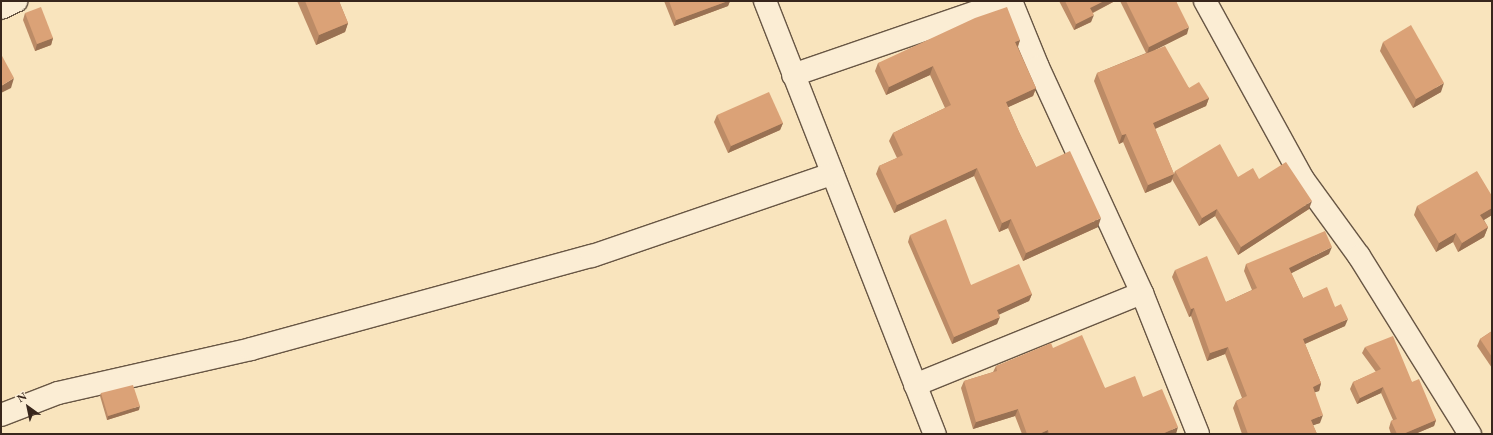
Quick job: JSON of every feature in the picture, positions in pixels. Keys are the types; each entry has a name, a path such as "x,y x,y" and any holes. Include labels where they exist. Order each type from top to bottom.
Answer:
{"street":[{"path":"1,8 16,1"},
{"path":"765,1 935,434"},
{"path":"793,75 1010,1 1038,66 1142,293 1198,434"},
{"path":"1205,1 1303,179 1359,256 1470,434"},
{"path":"1,415 58,393 250,349 592,256 832,174"},
{"path":"915,385 1142,293"}],"building":[{"path":"305,1 339,1 348,23 319,35"},
{"path":"669,1 728,1 676,20"},
{"path":"1065,1 1104,1 1090,8 1094,15 1076,24"},
{"path":"1126,1 1176,1 1189,27 1149,47"},
{"path":"41,7 53,38 37,44 25,13"},
{"path":"1007,7 1020,40 1015,42 1036,88 1006,102 1019,132 1036,167 1070,151 1101,218 1026,253 1011,219 1002,223 977,168 897,205 879,166 903,155 893,133 951,105 933,66 889,87 878,63 975,18"},
{"path":"1411,25 1444,83 1416,99 1383,42"},
{"path":"1165,46 1189,88 1199,82 1209,98 1153,123 1174,174 1148,185 1126,134 1122,135 1097,73"},
{"path":"1,54 14,78 1,86"},
{"path":"769,92 783,123 731,146 717,115"},
{"path":"1220,144 1238,177 1253,168 1259,179 1286,162 1312,201 1241,247 1217,209 1202,218 1175,171"},
{"path":"1477,171 1492,196 1492,208 1480,215 1488,227 1462,243 1456,233 1439,243 1417,206"},
{"path":"946,219 971,285 1019,264 1032,294 997,310 1000,317 954,337 910,235"},
{"path":"1325,231 1332,247 1289,268 1303,298 1327,287 1335,307 1341,304 1348,319 1303,339 1321,383 1313,387 1323,415 1311,420 1317,434 1248,434 1236,401 1247,396 1228,347 1210,353 1194,308 1191,309 1175,270 1207,256 1226,302 1257,288 1246,264"},
{"path":"1492,331 1492,357 1480,339"},
{"path":"1082,335 1105,388 1135,376 1143,397 1162,389 1178,427 1162,434 1049,434 1048,430 1039,434 1027,434 1018,409 976,422 964,381 997,371 996,366 1051,343 1053,348"},
{"path":"1393,336 1412,382 1419,379 1436,420 1403,434 1397,434 1391,421 1397,419 1383,387 1360,398 1353,382 1381,369 1365,347"},
{"path":"133,385 140,406 108,416 101,393"}]}
